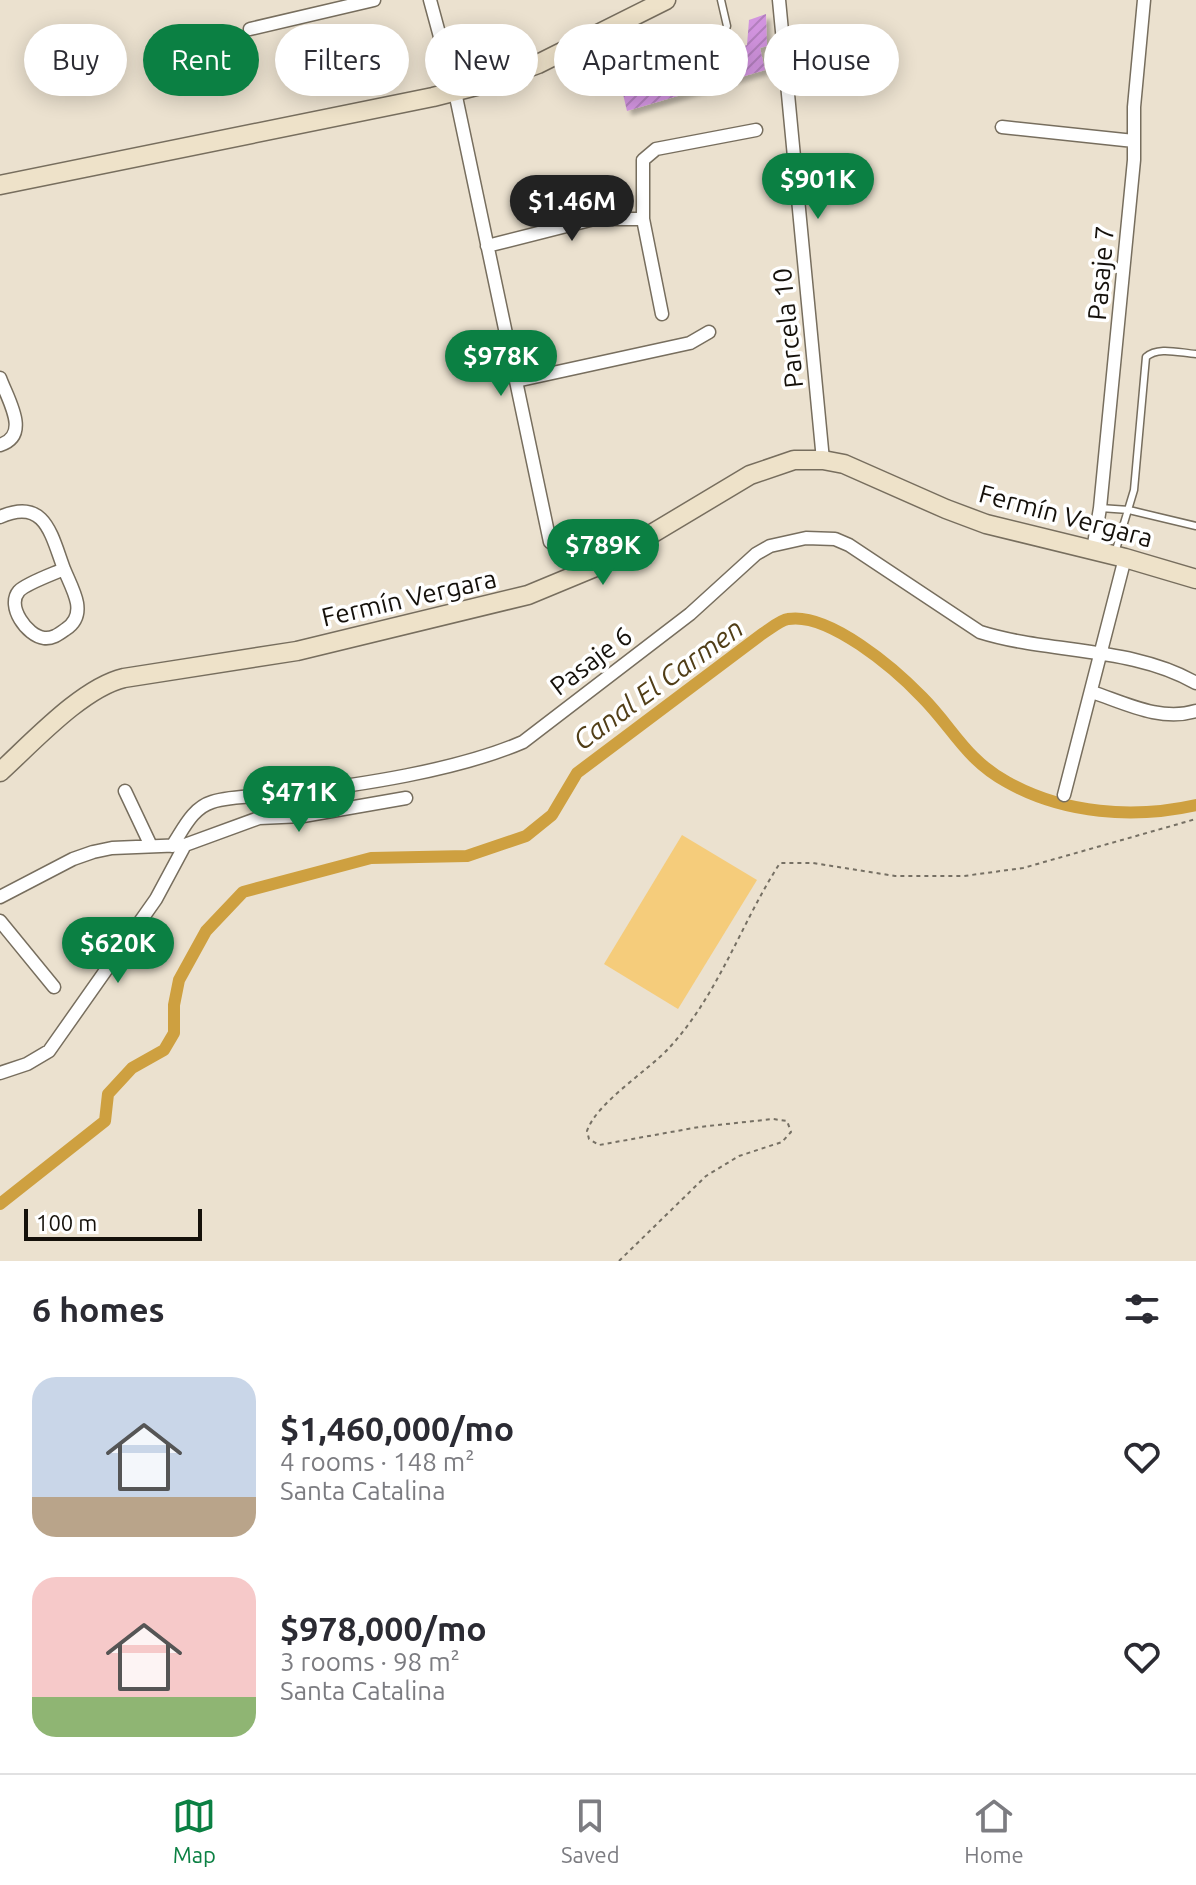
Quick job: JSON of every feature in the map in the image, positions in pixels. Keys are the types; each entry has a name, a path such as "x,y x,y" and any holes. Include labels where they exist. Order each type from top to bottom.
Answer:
{"street":[{"path":"259,27 374,0"},
{"path":"430,0 437,24"},
{"path":"619,24 666,0"},
{"name":"Parcela 10","path":"779,0 823,460"},
{"name":"Pasaje 7","path":"1093,550 1100,508 1144,0"},
{"path":"0,185 435,96"},
{"path":"456,96 550,542"},
{"path":"1002,127 1134,141"},
{"path":"662,314 643,219 641,168 648,154 656,149 756,130"},
{"path":"487,246 594,219 643,219"},
{"path":"516,381 690,343 709,332"},
{"path":"0,378 17,423 17,431 14,439 0,445"},
{"name":"Fermín Vergara","path":"0,772 85,696 115,680 297,651 505,602 566,582 637,545 750,475 794,460 823,460 854,467 986,524 1196,579"},
{"path":"0,517 14,510 32,511 43,519 64,569 77,604 77,618 73,624 54,638 42,638 23,622 15,609 16,598 20,590 64,569"},
{"name":"Pasaje 6","path":"0,1073 27,1064 49,1051 156,899 194,813 212,802 402,775 498,753 523,742 690,614 756,554 770,546 806,538 835,539 849,545 980,632 1005,640 1102,655 1177,672 1196,683"},
{"path":"1064,795 1102,655 1120,557"},
{"path":"1092,692 1162,714 1196,711"},
{"path":"125,791 151,846"},
{"path":"0,897 73,859 112,848 179,846 259,818 303,816 406,798"},
{"path":"0,921 54,987"}],"lane":[{"path":"721,0 727,24"},
{"path":"1120,557 1134,490 1146,357 1158,351 1196,354"},
{"path":"1100,508 1129,510 1196,526"}],"path":[{"path":"550,542 559,556 566,582"},
{"path":"619,1261 706,1176 739,1156 782,1142 791,1132 787,1121 773,1119 699,1127 599,1145 592,1142 587,1131 599,1112 669,1048 696,1012 718,980 757,898 780,863 813,863 895,876 964,876 1023,868 1196,819"}],"shaded area":[{"path":"682,835 757,880 678,1009 604,964"}],"building":[{"path":"766,14 764,47 760,48 764,70 748,75 748,32 749,20"},
{"path":"623,96 677,96 627,111"}],"waterway":[{"name":"Canal El Carmen","path":"0,1204 105,1121 108,1094 132,1068 164,1050 174,1033 174,1005 179,980 206,931 243,892 371,858 467,856 526,836 552,815 577,773 785,620 804,619 822,624 879,658 910,685 980,763 1029,793 1100,811 1148,812 1196,805"}]}
